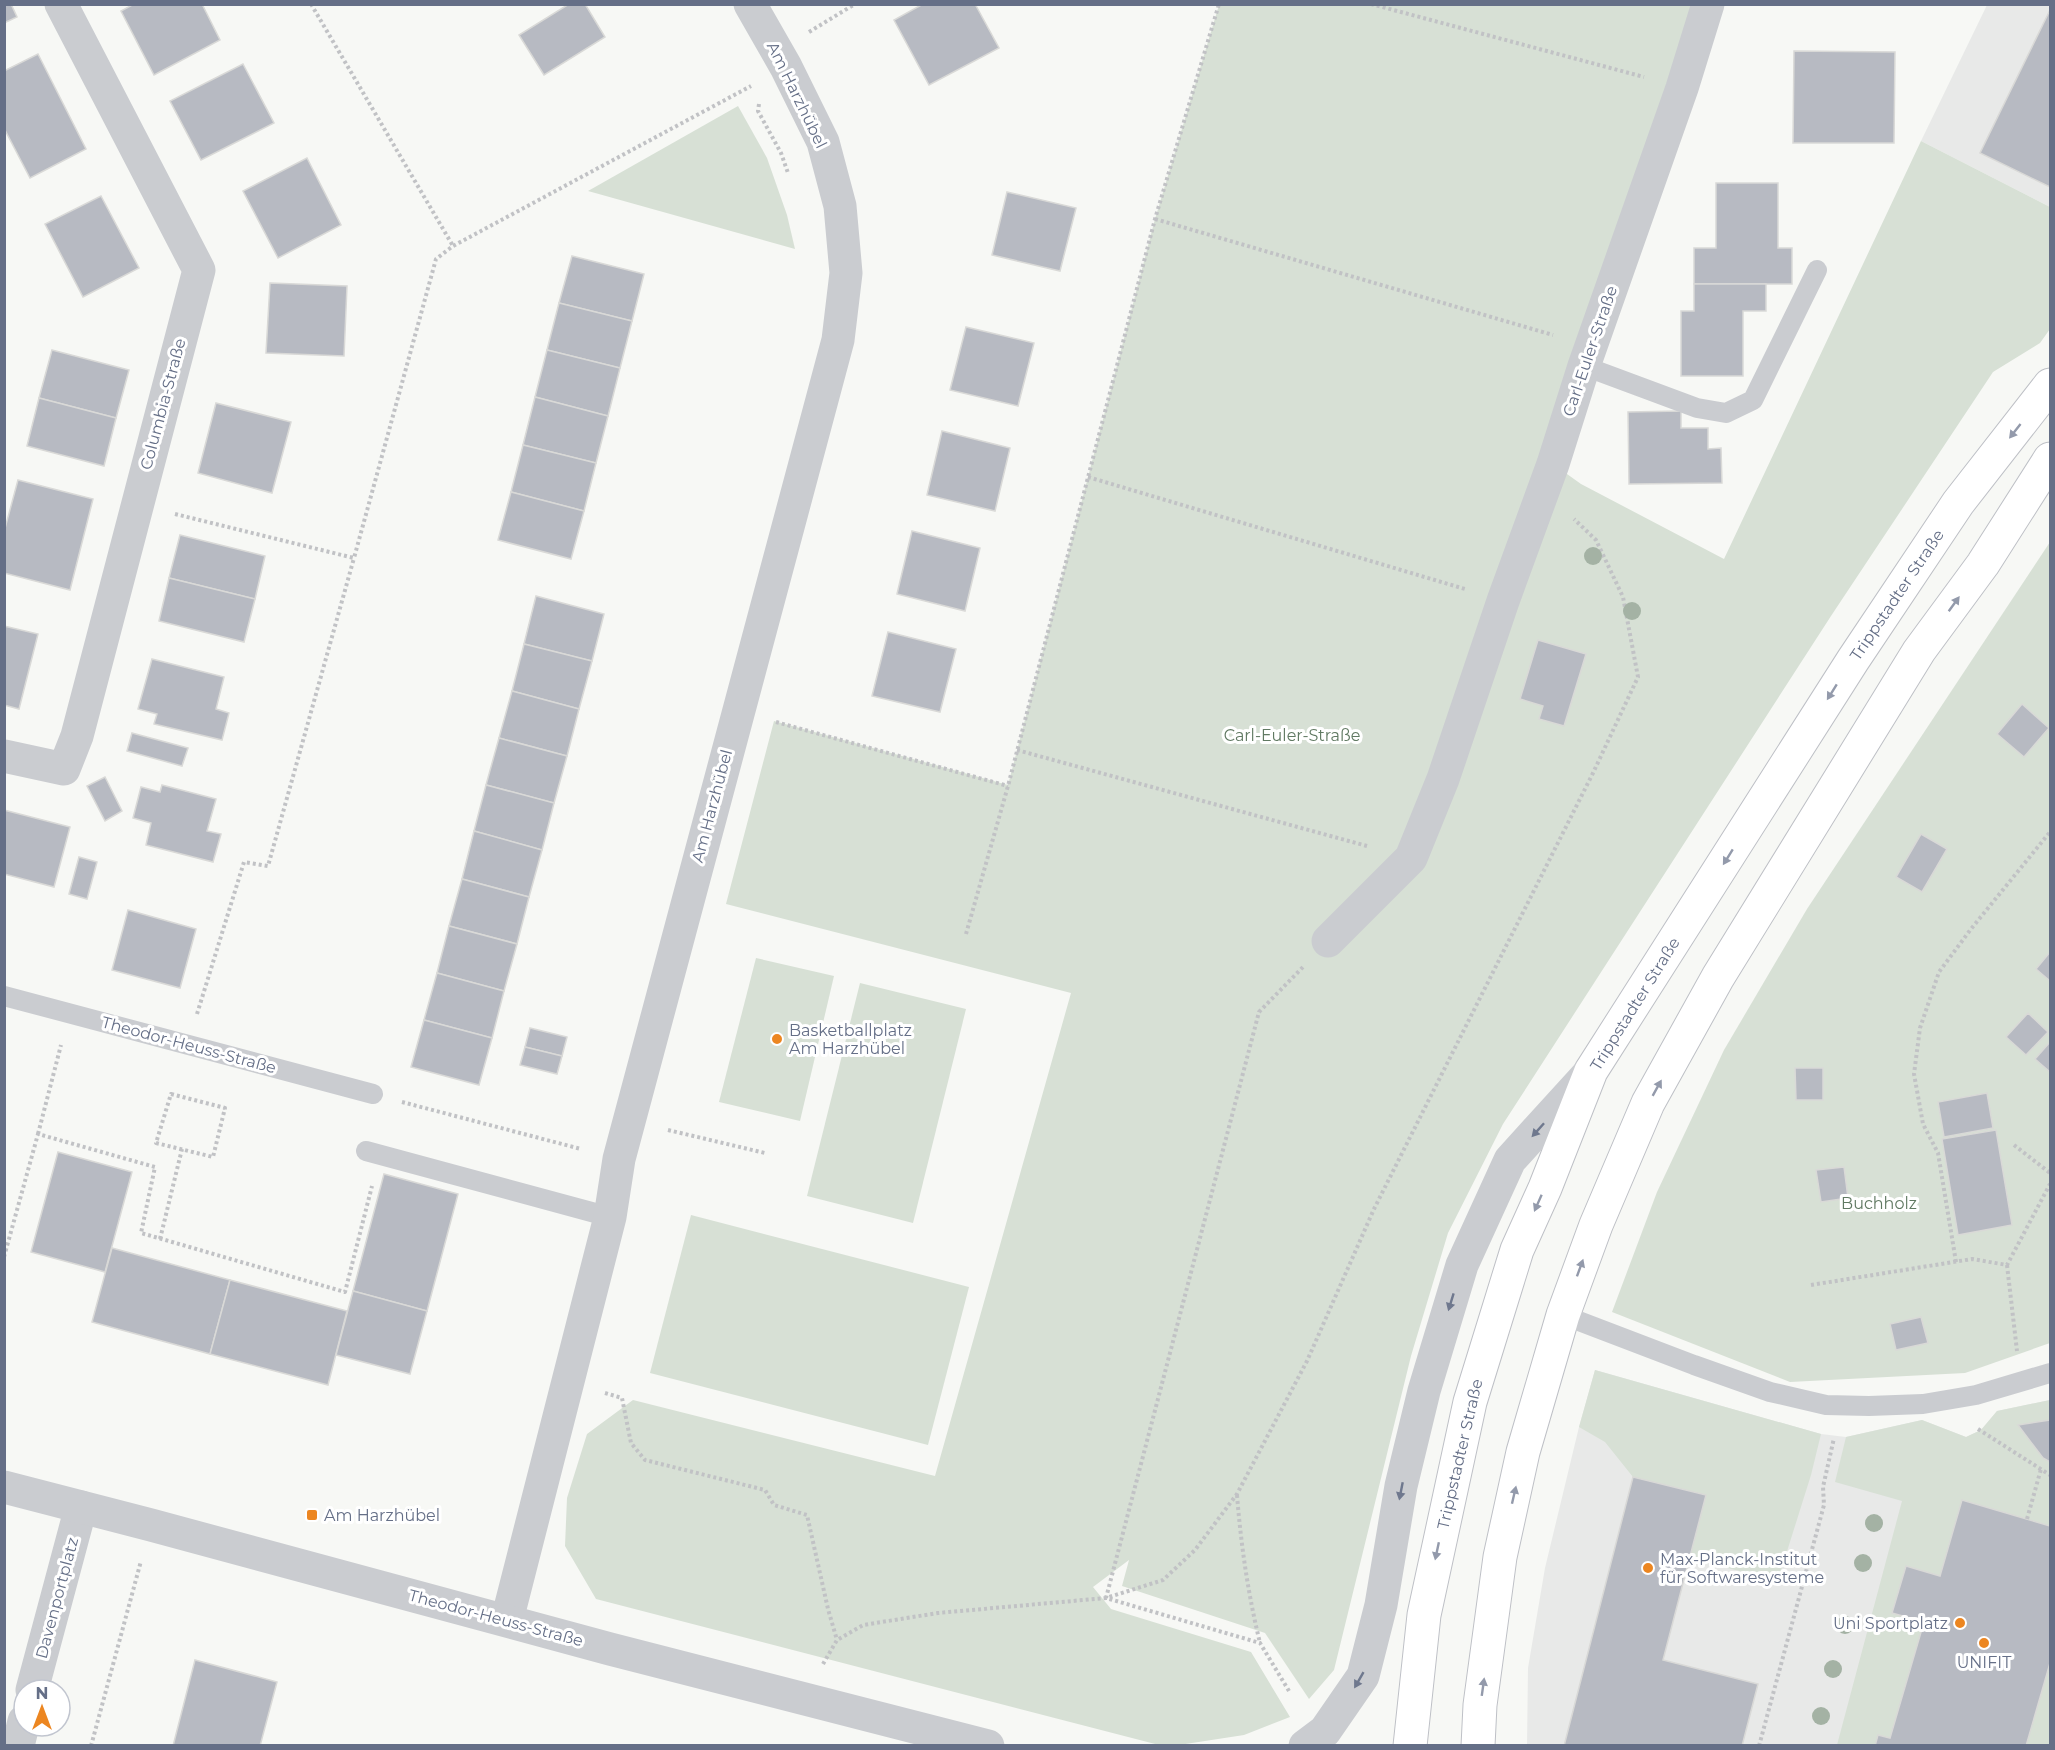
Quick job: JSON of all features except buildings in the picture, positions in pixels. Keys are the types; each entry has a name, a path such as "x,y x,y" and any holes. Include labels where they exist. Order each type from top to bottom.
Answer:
{"main road":[{"name":"Trippstadter Straße","path":"1410,1746 1424,1615 1470,1402 1517,1250 1545,1188 1591,1071 1852,660 1958,504 2050,385"},
{"path":"1478,1746 1480,1706 1500,1557 1523,1452 1563,1315 1596,1224 1648,1103 1718,977 1919,651 1983,564 2050,459"}],"street":[{"name":"Columbia-Straße","path":"4,756 64,769 77,736 199,270 61,4"},
{"name":"Am Harzhübel","path":"507,1620 610,1217 619,1159 838,340 846,273 840,206 823,142 750,4"},
{"name":"Carl-Euler-Straße","path":"1328,941 1411,858 1443,779 1503,601 1540,501 1682,88 1708,4"},
{"path":"1305,1746 1325,1731 1363,1676 1381,1605 1401,1486 1424,1391 1462,1265 1510,1160 1591,1071"},
{"name":"Theodor-Heuss-Straße","path":"4,1487 988,1746"},
{"name":"Davenportplatz","path":"35,1678 81,1507"}],"lane":[{"path":"1588,356 1697,408 1726,413 1753,400 1817,270"},
{"name":"Theodor-Heuss-Straße","path":"4,996 373,1094"},
{"path":"366,1151 610,1217"},
{"path":"1563,1315 1770,1392 1826,1405 1923,1404 1977,1395 2050,1373"}],"path":[{"path":"311,4 453,246"},
{"path":"189,1045 244,861 268,866 436,259 453,246 781,59 855,4"},
{"path":"966,934 1008,786 1155,219 1219,4"},
{"path":"1371,4 1682,88"},
{"path":"1155,219 1588,356"},
{"path":"1088,477 1503,601"},
{"path":"803,1698 837,1640 862,1625 938,1613 1106,1598 1163,1580 1195,1550 1237,1494 1307,1361 1374,1209 1588,784 1638,677 1623,597 1596,540 1567,512 1540,501"},
{"path":"137,504 354,558"},
{"path":"738,711 1008,786"},
{"path":"1017,750 1411,858"},
{"path":"1956,1262 1938,1153 1923,1124 1914,1074 1920,1028 1939,972 2050,832"},
{"path":"1106,1598 1259,1012 1328,941"},
{"path":"4,1257 70,1013"},
{"path":"171,1094 225,1108 213,1157 182,1149 156,1143 171,1094"},
{"path":"373,1094 591,1152"},
{"path":"629,1121 765,1153"},
{"path":"38,1134 154,1167 141,1233 345,1292 373,1183"},
{"path":"2014,1145 2050,1173"},
{"path":"160,1239 182,1149"},
{"path":"2023,1382 2007,1265 2050,1184"},
{"path":"1810,1285 1972,1259 2007,1265"},
{"path":"567,1383 622,1398 631,1443 645,1460 765,1490 774,1505 807,1515 837,1640"},
{"path":"1759,1746 1824,1505 1823,1488 1841,1405"},
{"path":"1981,1430 2050,1475"},
{"path":"2027,1519 2041,1469"},
{"path":"1237,1494 1241,1548 1248,1596 1260,1643 1289,1691"},
{"path":"92,1746 151,1525"},
{"path":"1106,1598 1260,1643"}],"shaded area":[{"path":"1987,5 2050,5 2050,207 1921,141"},
{"path":"1595,1370 1821,1434 1846,1437 1922,1420 1966,1437 1981,1430 1997,1411 2050,1400 2050,1745 1527,1746 1528,1668 1545,1568"}],"green space":[{"name":"Carl-Euler-Straße","path":"1219,5 1708,5 1553,464 1581,484 1724,559 1921,141 2050,207 2050,329 2040,343 1993,372 1831,616 1503,1124 1448,1233 1411,1356 1334,1670 1309,1699 1265,1633 1122,1586 1129,1560 1093,1587 1111,1609 1251,1652 1290,1717 1244,1735 1179,1745 1159,1745 596,1599 565,1546 567,1498 587,1434 633,1400 935,1476 1071,993 726,904 774,721 1008,785 1155,219"},
{"path":"738,106 767,158 787,215 795,249 588,191"},
{"name":"Buchholz","path":"2050,542 2050,1343 1965,1373 1790,1382 1612,1312 1657,1192 1724,1050 1807,909"},
{"name":"Basketballplatz Am Harzhübel","path":"756,958 834,976 800,1121 719,1102"},
{"path":"860,983 966,1009 913,1223 807,1196"},
{"path":"691,1215 969,1287 928,1445 650,1373"},
{"path":"1595,1370 1821,1434 1811,1475 1778,1580 1689,1559 1705,1495 1633,1477 1605,1442 1579,1427"},
{"name":"Uni Sportplatz","path":"2050,1400 2050,1745 1837,1745 1902,1501 1835,1482 1846,1437 1922,1420 1966,1437 1981,1430 1997,1411"}],"place":[{"name":"Basketballplatz Am Harzhübel","path":"777,1039"},
{"name":"Am Harzhübel","path":"312,1515"},
{"name":"Max-Planck-Institut für Softwaresysteme","path":"1648,1568"},
{"name":"Uni Sportplatz","path":"1960,1623"},
{"name":"UNIFIT","path":"1984,1643"}]}
